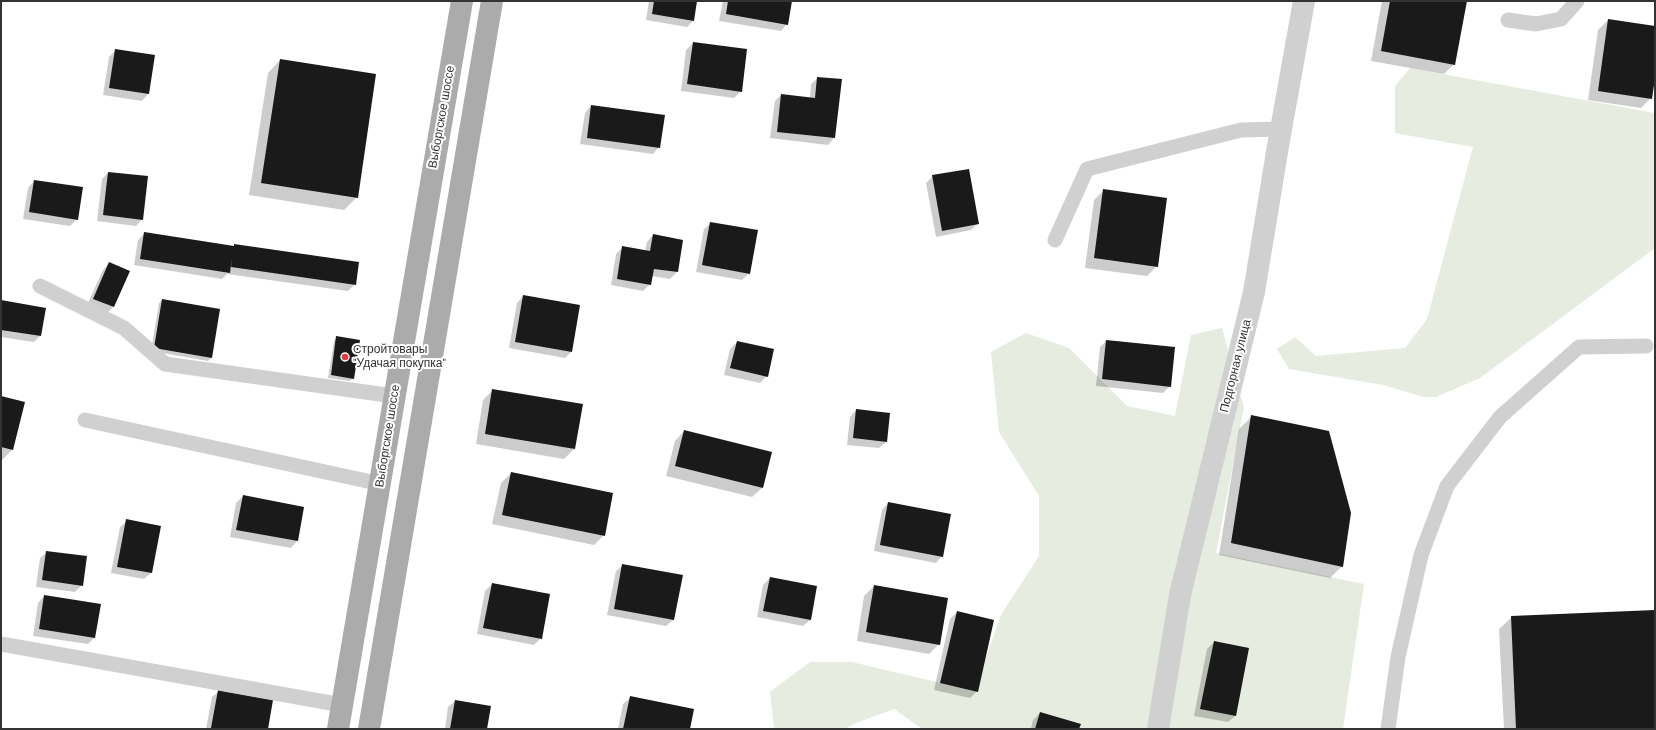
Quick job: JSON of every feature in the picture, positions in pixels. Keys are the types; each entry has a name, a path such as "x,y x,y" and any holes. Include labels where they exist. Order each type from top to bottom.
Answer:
{"main road":[{"name":"Выборгское шоссе","path":"338,729 381,484 394,396 462,1"},
{"path":"369,729 492,1"}],"street":[{"name":"Подгорная улица","path":"1158,729 1180,595 1254,292 1304,1"}],"lane":[{"path":"1508,20 1536,24 1561,19 1577,1"},
{"path":"1055,240 1087,169 1241,130 1281,129"},
{"path":"40,286 124,328 166,364 394,396"},
{"path":"1388,729 1398,657 1421,555 1447,486 1500,417 1579,347 1646,346"},
{"path":"85,420 381,484"},
{"path":"1,644 342,705"}],"shaded area":[{"path":"1410,68 1655,113 1655,248 1480,378 1436,397 1424,397 1383,385 1289,369 1277,349 1295,337 1316,356 1405,348 1427,319 1473,147 1395,133 1395,86"},
{"path":"1222,328 1244,407 1216,553 1364,584 1343,729 922,729 894,709 856,723 845,729 774,728 770,692 810,662 852,662 974,691 1001,615 1039,556 1039,496 999,432 991,352 1026,333 1069,348 1127,406 1175,416 1191,335"}],"building":[{"path":"654,1 697,1 694,21 652,14"},
{"path":"728,1 792,1 788,25 726,14"},
{"path":"1390,1 1467,1 1455,65 1381,51"},
{"path":"1608,19 1655,26 1655,78 1652,99 1598,91"},
{"path":"693,42 747,49 742,92 687,84"},
{"path":"115,49 155,55 149,94 109,88"},
{"path":"280,59 376,74 358,198 261,183"},
{"path":"817,77 842,79 835,138 777,132 781,94 815,98"},
{"path":"591,105 665,115 660,148 587,138"},
{"path":"969,169 979,224 942,231 932,175"},
{"path":"108,172 148,176 143,220 103,215"},
{"path":"34,180 83,187 78,220 29,212"},
{"path":"1103,189 1167,198 1158,267 1094,258"},
{"path":"710,222 758,230 750,274 702,265"},
{"path":"144,232 234,246 234,244 359,262 356,285 231,267 232,257 230,273 140,259"},
{"path":"653,234 683,240 678,272 654,269 651,285 617,279 622,246 650,251"},
{"path":"109,262 130,271 114,307 93,299"},
{"path":"523,295 580,305 572,352 515,342"},
{"path":"162,299 220,309 212,358 154,348"},
{"path":"1,300 46,308 41,336 1,330"},
{"name":"Cтройтовары \"Удачая покупка\"","path":"336,336 360,340 354,379 331,375"},
{"path":"1106,340 1175,347 1171,387 1102,379"},
{"path":"737,341 774,349 768,377 730,368"},
{"path":"492,389 583,404 575,449 485,434"},
{"path":"1,396 25,402 13,450 1,447"},
{"path":"856,409 890,413 887,442 853,438"},
{"path":"1251,415 1329,431 1351,513 1343,567 1231,543"},
{"path":"684,430 772,452 763,488 675,466"},
{"path":"511,472 613,493 605,536 502,515"},
{"path":"243,495 304,507 298,541 236,530"},
{"path":"888,502 951,514 943,557 880,545"},
{"path":"126,519 161,526 152,573 117,567"},
{"path":"46,551 87,556 83,586 42,580"},
{"path":"622,564 683,575 674,620 614,609"},
{"path":"770,577 817,586 811,620 763,611"},
{"path":"492,583 550,594 542,639 483,628"},
{"path":"874,585 948,598 940,645 866,632"},
{"path":"44,595 101,604 95,638 39,629"},
{"path":"1655,610 1655,729 1516,729 1511,616"},
{"path":"957,611 994,620 978,692 940,683"},
{"path":"1214,641 1249,648 1236,716 1200,709"},
{"path":"218,690 273,700 268,729 211,728"},
{"path":"630,696 694,709 690,729 623,729"},
{"path":"455,700 491,706 487,729 450,729"},
{"path":"1040,712 1081,724 1079,729 1035,729"}],"place":[{"name":"Cтройтовары \"Удачая покупка\"","path":"345,357"}]}
